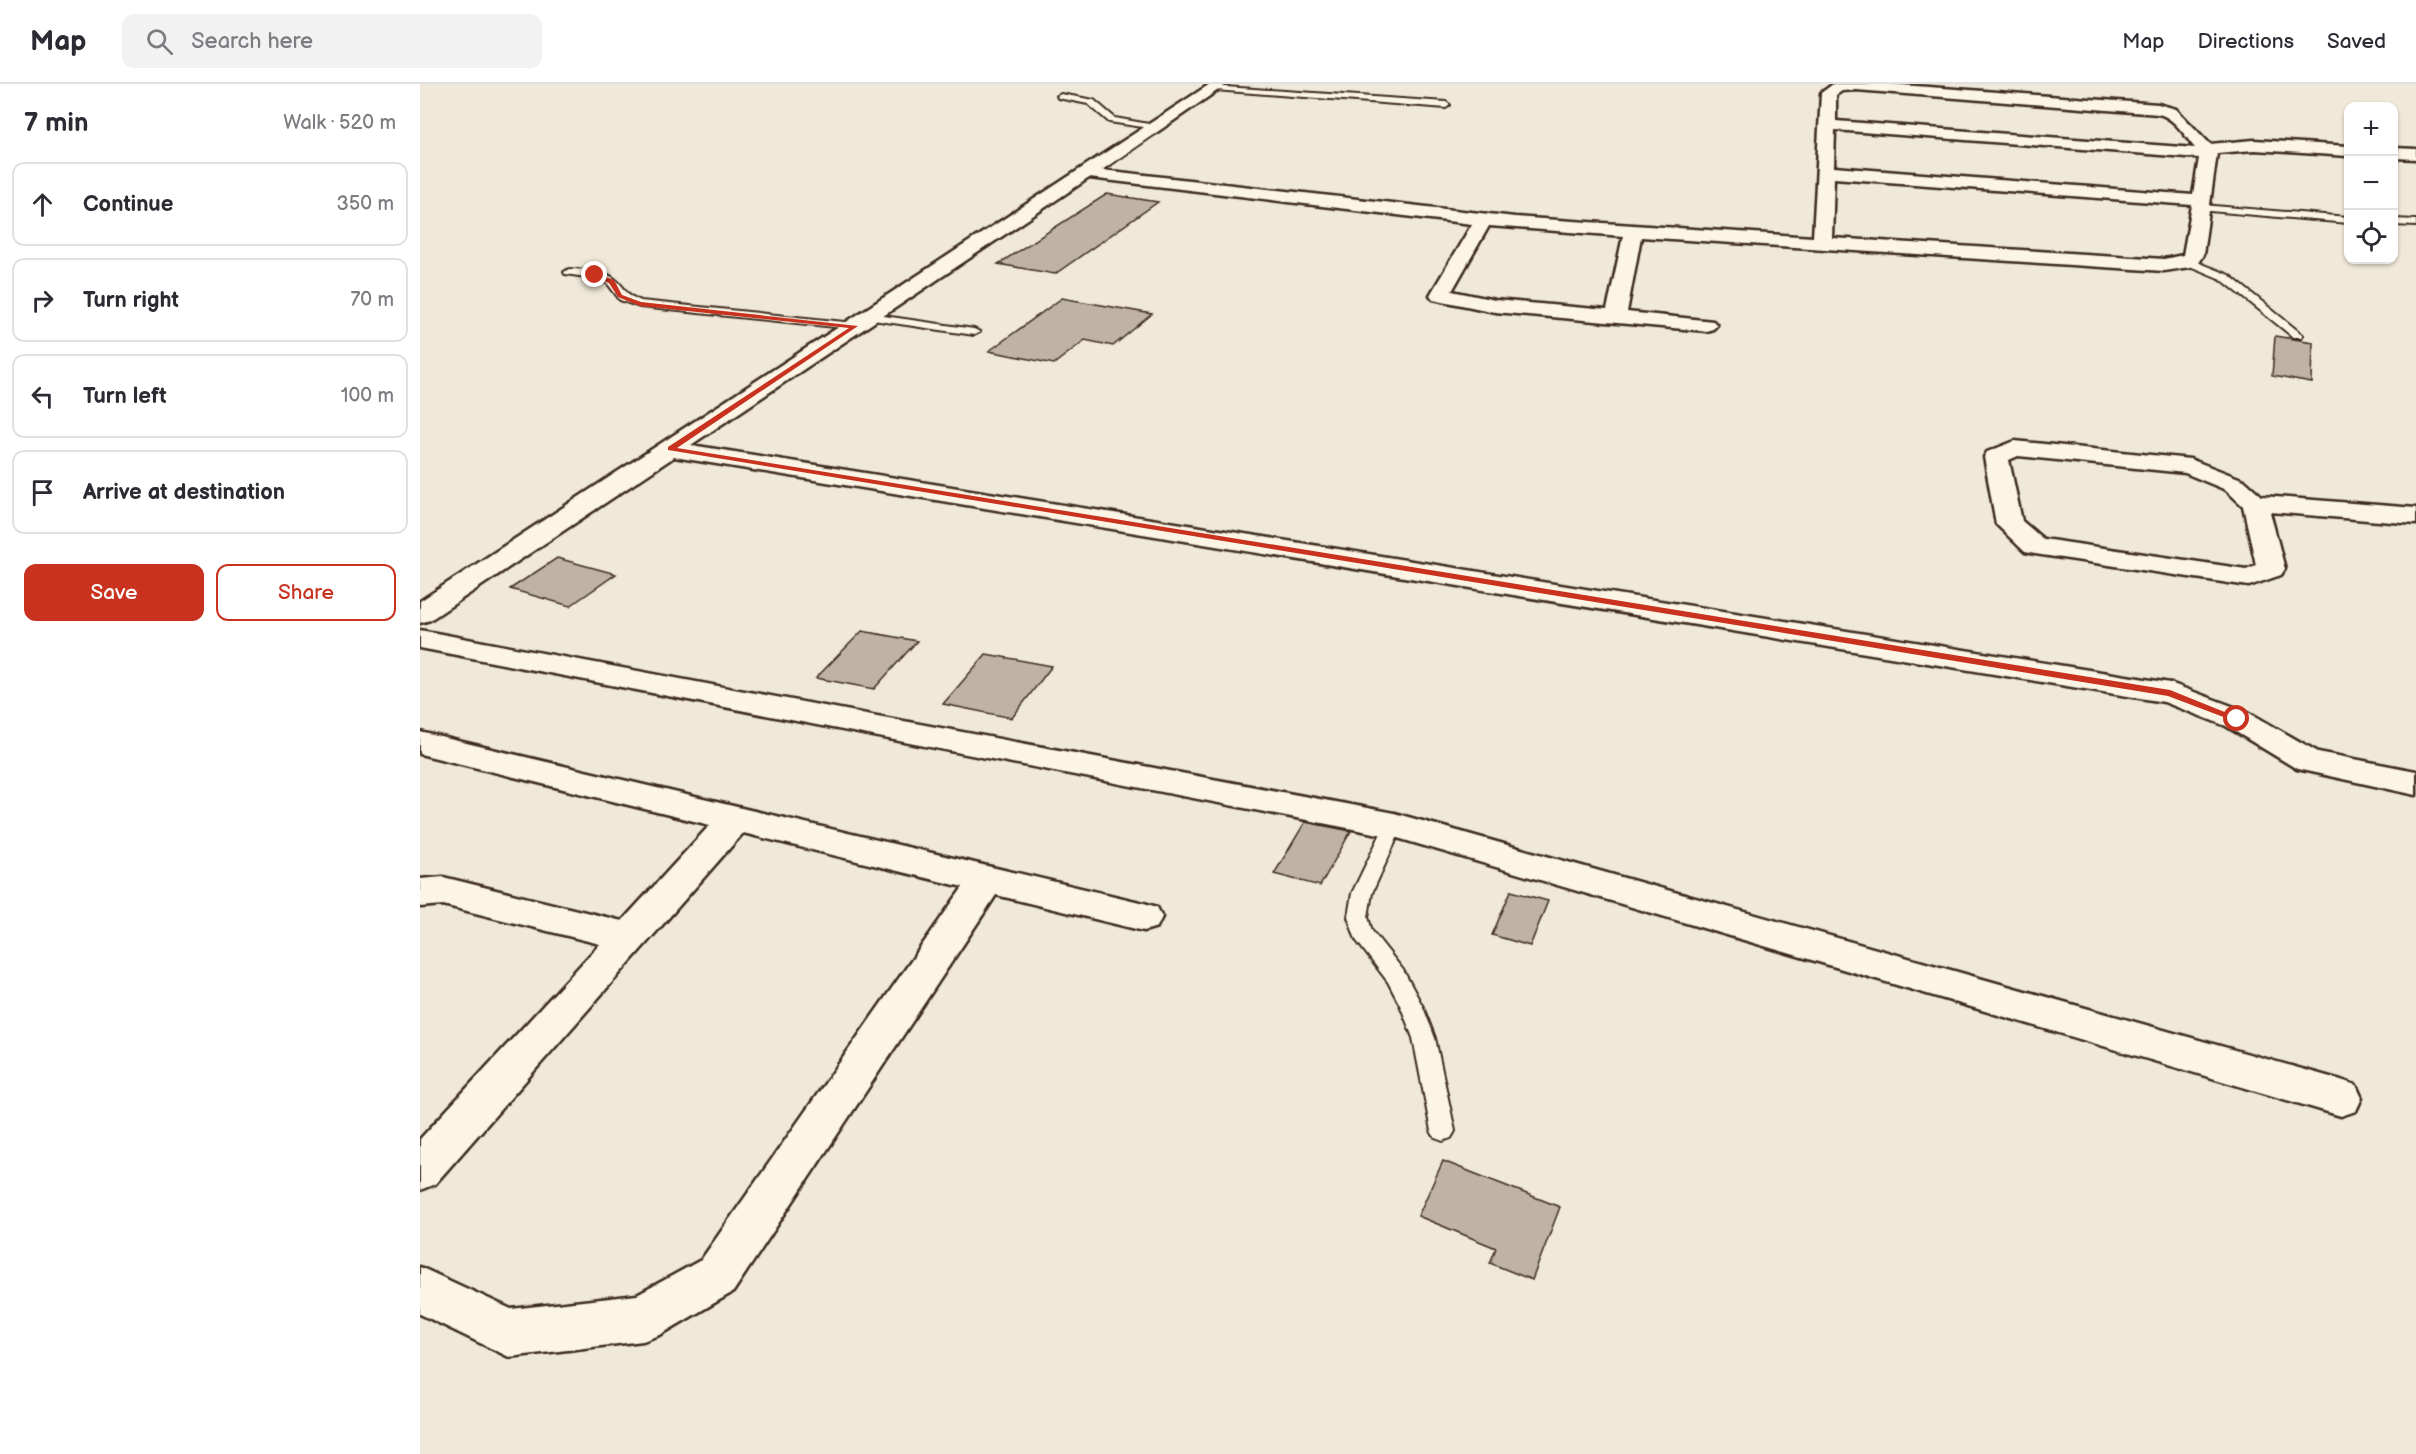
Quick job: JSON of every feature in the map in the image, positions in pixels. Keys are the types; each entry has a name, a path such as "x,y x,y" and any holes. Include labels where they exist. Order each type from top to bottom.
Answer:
{"street":[{"path":"420,614 1217,86"},
{"path":"1822,243 1829,93 1838,87 1856,86 2127,106 2171,112 2209,154"},
{"path":"1829,125 2209,154"},
{"path":"1087,173 1482,220 2164,265 2189,262 2193,255 2209,150 2222,145 2344,151"},
{"path":"2398,153 2416,154"},
{"path":"1826,172 2202,204"},
{"path":"1482,220 1440,295 1495,306 1706,325"},
{"path":"1616,317 1633,231"},
{"path":"2255,503 2271,569 2249,578 2035,546 2009,524 1996,457 2015,448 2190,466 2235,485 2255,503 2416,516"},
{"path":"670,449 2170,693 2237,719 2309,761 2416,783"},
{"path":"420,639 1394,825 2341,1098"},
{"path":"420,743 1144,916"},
{"path":"420,1170 736,819"},
{"path":"420,1290 509,1333 643,1318 717,1275 988,879"},
{"path":"420,893 443,891 630,937"}],"lane":[{"path":"1217,86 1446,105"},
{"path":"1062,96 1091,102 1112,120 1156,126"},
{"path":"2202,204 2295,218 2344,220"},
{"path":"2398,222 2416,224"},
{"path":"2189,262 2225,277 2296,335"},
{"path":"570,272 605,278 612,282 620,296 649,306 974,332"},
{"path":"1394,825 1362,893 1358,917 1363,934 1396,976 1412,1007 1424,1038 1443,1131"}],"building":[{"path":"1107,194 1158,202 1055,274 998,264"},
{"path":"1062,298 1152,314 1113,346 1085,340 1054,364 989,351"},
{"path":"2275,336 2313,342 2312,383 2272,376"},
{"path":"557,558 616,574 570,606 510,589"},
{"path":"862,631 917,641 874,689 816,678"},
{"path":"986,654 1052,666 1012,718 943,704"},
{"path":"1305,822 1351,831 1320,886 1274,874"},
{"path":"1511,891 1548,901 1530,946 1492,935"},
{"path":"1443,1161 1560,1207 1532,1280 1490,1263 1496,1248 1418,1216"}],"route":[{"path":"595,275 612,282 620,296 627,300 658,308 855,326 670,449 2170,693 2237,719"}]}
